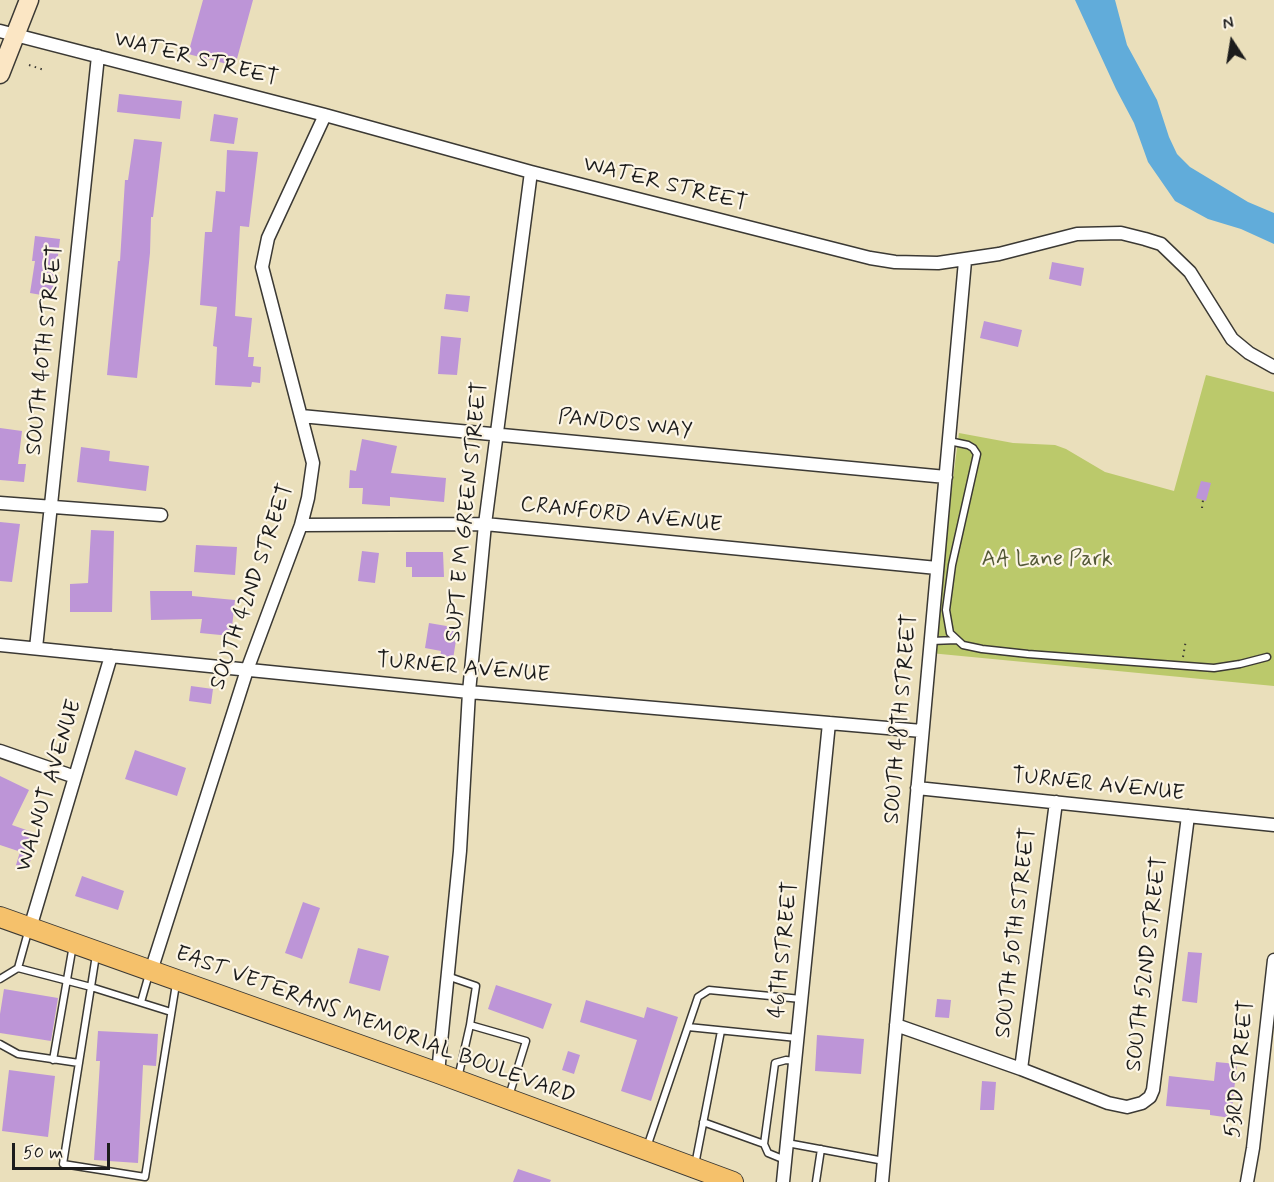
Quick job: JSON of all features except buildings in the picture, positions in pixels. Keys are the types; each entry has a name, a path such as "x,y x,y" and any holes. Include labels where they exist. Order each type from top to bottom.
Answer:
{"main road":[{"path":"0,74 8,33 29,0"},
{"name":"EAST VETERANS MEMORIAL BOULEVARD","path":"0,917 438,1073 733,1182"}],"street":[{"name":"WATER STREET","path":"8,33 325,115 531,172 870,258 918,264 965,261 1077,234 1121,233 1161,244 1190,272 1232,339 1249,353 1274,367"},
{"name":"SOUTH 40TH STREET","path":"36,648 98,56"},
{"name":"SOUTH 42ND STREET","path":"151,971 247,670 301,525 312,476 313,463 262,267 268,238 325,115"},
{"name":"SUPT E M GREEN STREET","path":"438,1073 460,851 469,692 485,524 531,172"},
{"name":"SOUTH 48TH STREET","path":"882,1182 965,261"},
{"name":"PANDOS WAY","path":"301,416 946,477"},
{"path":"0,503 161,515"},
{"name":"CRANFORD AVENUE","path":"301,525 485,524 937,568"},
{"name":"TURNER AVENUE","path":"0,645 469,692 922,731"},
{"name":"WALNUT AVENUE","path":"30,928 111,656"},
{"name":"46TH STREET","path":"783,1182 829,723"},
{"path":"0,751 75,777"},
{"name":"TURNER AVENUE","path":"917,788 1274,825"},
{"name":"SOUTH 50TH STREET","path":"1021,1069 1056,802"},
{"name":"SOUTH 52ND STREET","path":"1021,1069 1127,1107 1142,1104 1150,1097 1154,1090 1188,816"},
{"name":"53RD STREET","path":"1247,1182 1253,1148 1274,960"},
{"path":"896,1025 1021,1069"}],"lane":[{"path":"949,441 974,448 977,454 952,565 946,610 948,626 963,645 982,650 1214,668 1267,657"},
{"path":"931,641 957,640"},
{"path":"18,969 30,928"},
{"path":"53,1059 73,943"},
{"path":"96,951 63,1164 145,1177 176,980"},
{"path":"0,979 18,969 91,987 171,1012"},
{"path":"141,1002 151,971"},
{"path":"447,976 476,986 458,1081"},
{"path":"646,1150 699,997 709,990 801,999"},
{"path":"470,1025 526,1041 507,1099"},
{"path":"688,1027 797,1038"},
{"path":"694,1168 721,1030"},
{"path":"0,1044 18,1054 79,1063"},
{"path":"786,1160 768,1153 764,1144 775,1063 786,1060 795,1061"},
{"path":"703,1122 764,1144"},
{"path":"787,1143 884,1161"},
{"path":"816,1182 821,1149"}],"path":[{"path":"28,65 44,70"},
{"path":"1202,508 1203,500"},
{"path":"1182,665 1186,640"}],"green space":[{"name":"AA Lane Park","path":"1206,375 1274,392 1274,686 930,653 959,433 1013,443 1055,445 1105,472 1174,491"}],"water":[{"path":"1075,0 1115,0 1127,45 1157,100 1177,154 1190,167 1248,202 1274,213 1274,244 1241,229 1208,219 1175,201 1148,162 1134,123"}]}
